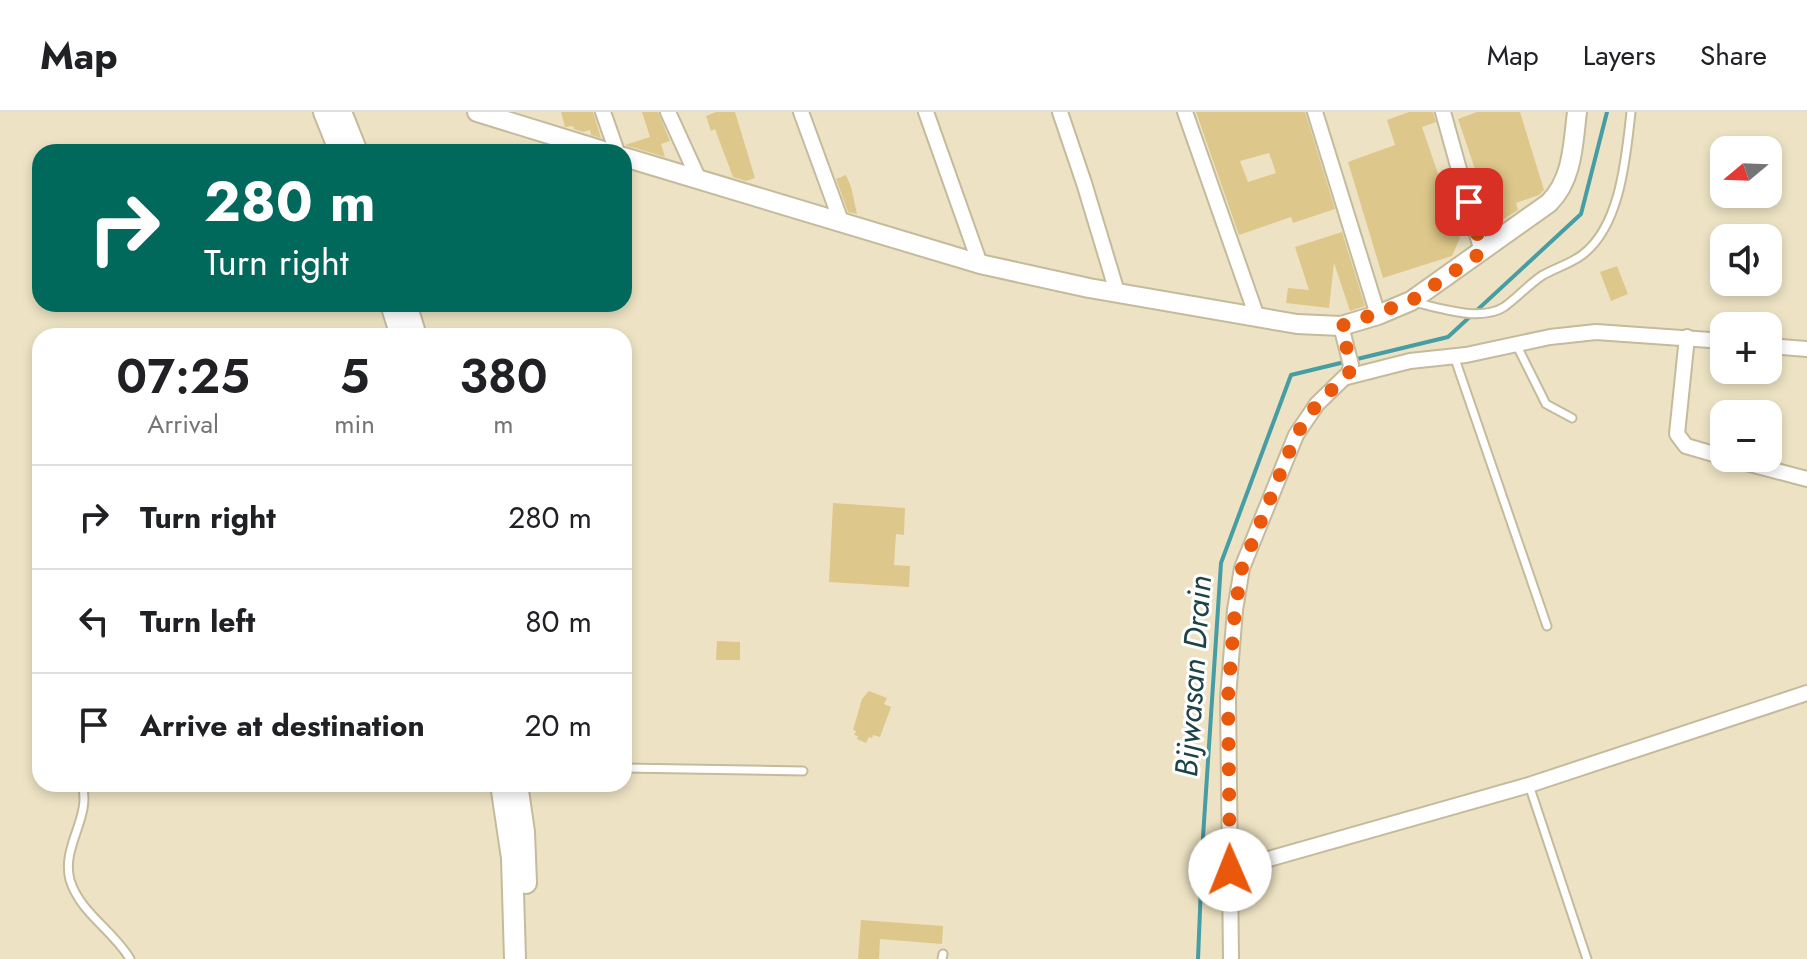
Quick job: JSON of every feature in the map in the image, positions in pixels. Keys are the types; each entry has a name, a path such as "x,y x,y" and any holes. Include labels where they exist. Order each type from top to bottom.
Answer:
{"main road":[{"path":"324,112 337,144"},
{"path":"341,112 354,144"},
{"path":"502,792 512,858 515,959"},
{"path":"518,792 526,861 528,959"}],"street":[{"path":"477,112 581,144"},
{"path":"603,112 614,144"},
{"path":"668,112 699,180"},
{"path":"801,112 842,224"},
{"path":"1060,112 1117,292"},
{"path":"1185,112 1257,317"},
{"path":"1315,112 1378,315"},
{"path":"1443,112 1482,252"},
{"path":"632,159 980,264 1117,292 1342,330 1411,301 1527,221 1560,192 1571,159 1577,112"},
{"path":"930,113 980,264"},
{"path":"1342,330 1352,372"},
{"path":"1231,959 1228,697 1235,610 1242,568 1296,435 1317,404 1352,372 1517,346 1550,337 1608,331 1710,339"},
{"path":"1687,337 1677,434 1686,446 1710,453"},
{"path":"1782,347 1807,349"},
{"path":"1780,472 1807,479"},
{"path":"1230,870 1529,785 1807,693"}],"lane":[{"path":"1411,301 1464,312 1487,313 1505,306 1537,279 1582,255 1599,236 1621,185 1631,112"},
{"path":"1517,346 1546,404 1572,418"},
{"path":"1454,356 1547,626"},
{"path":"632,768 803,771"},
{"path":"1529,785 1587,959"},
{"path":"84,792 85,799 67,859 69,877 74,891 93,918 117,941 130,959"}],"building":[{"path":"561,112 593,112 601,138 591,135 590,130 583,132 573,126 565,127"},
{"path":"642,112 658,112 670,141 661,144 665,157 628,144 650,137"},
{"path":"716,112 735,112 755,178 746,181 733,177 715,129 711,131 706,116"},
{"path":"1196,112 1305,112 1335,209 1293,223 1291,217 1239,235","holes":["1269,153 1276,173 1248,182 1240,161"]},
{"path":"1409,112 1433,112 1436,122 1422,127 1460,238 1452,256 1383,278 1348,162 1395,145 1387,120"},
{"path":"1477,112 1520,112 1544,190 1539,195 1516,203 1518,210 1494,225 1458,119"},
{"path":"846,175 857,214 848,212 836,179"},
{"path":"1342,232 1365,306 1350,311 1334,263 1329,308 1286,303 1288,288 1309,290 1295,247"},
{"path":"1617,266 1628,294 1611,301 1600,272"},
{"path":"833,503 905,508 904,535 896,534 894,565 910,566 909,587 829,582"},
{"path":"717,641 740,642 740,660 716,660"},
{"path":"869,691 887,698 884,704 891,707 880,737 873,735 866,743 857,739 853,730 862,699"},
{"path":"861,920 943,926 942,944 880,939 879,959 858,959"}],"waterway":[{"name":"Bijwasan Drain","path":"1198,959 1221,563 1291,375 1448,337 1581,214 1607,112"}],"route":[{"path":"1230,870 1228,697 1235,610 1248,549 1296,435 1317,404 1349,373 1351,365 1341,326 1411,301 1482,252 1469,202"}]}
